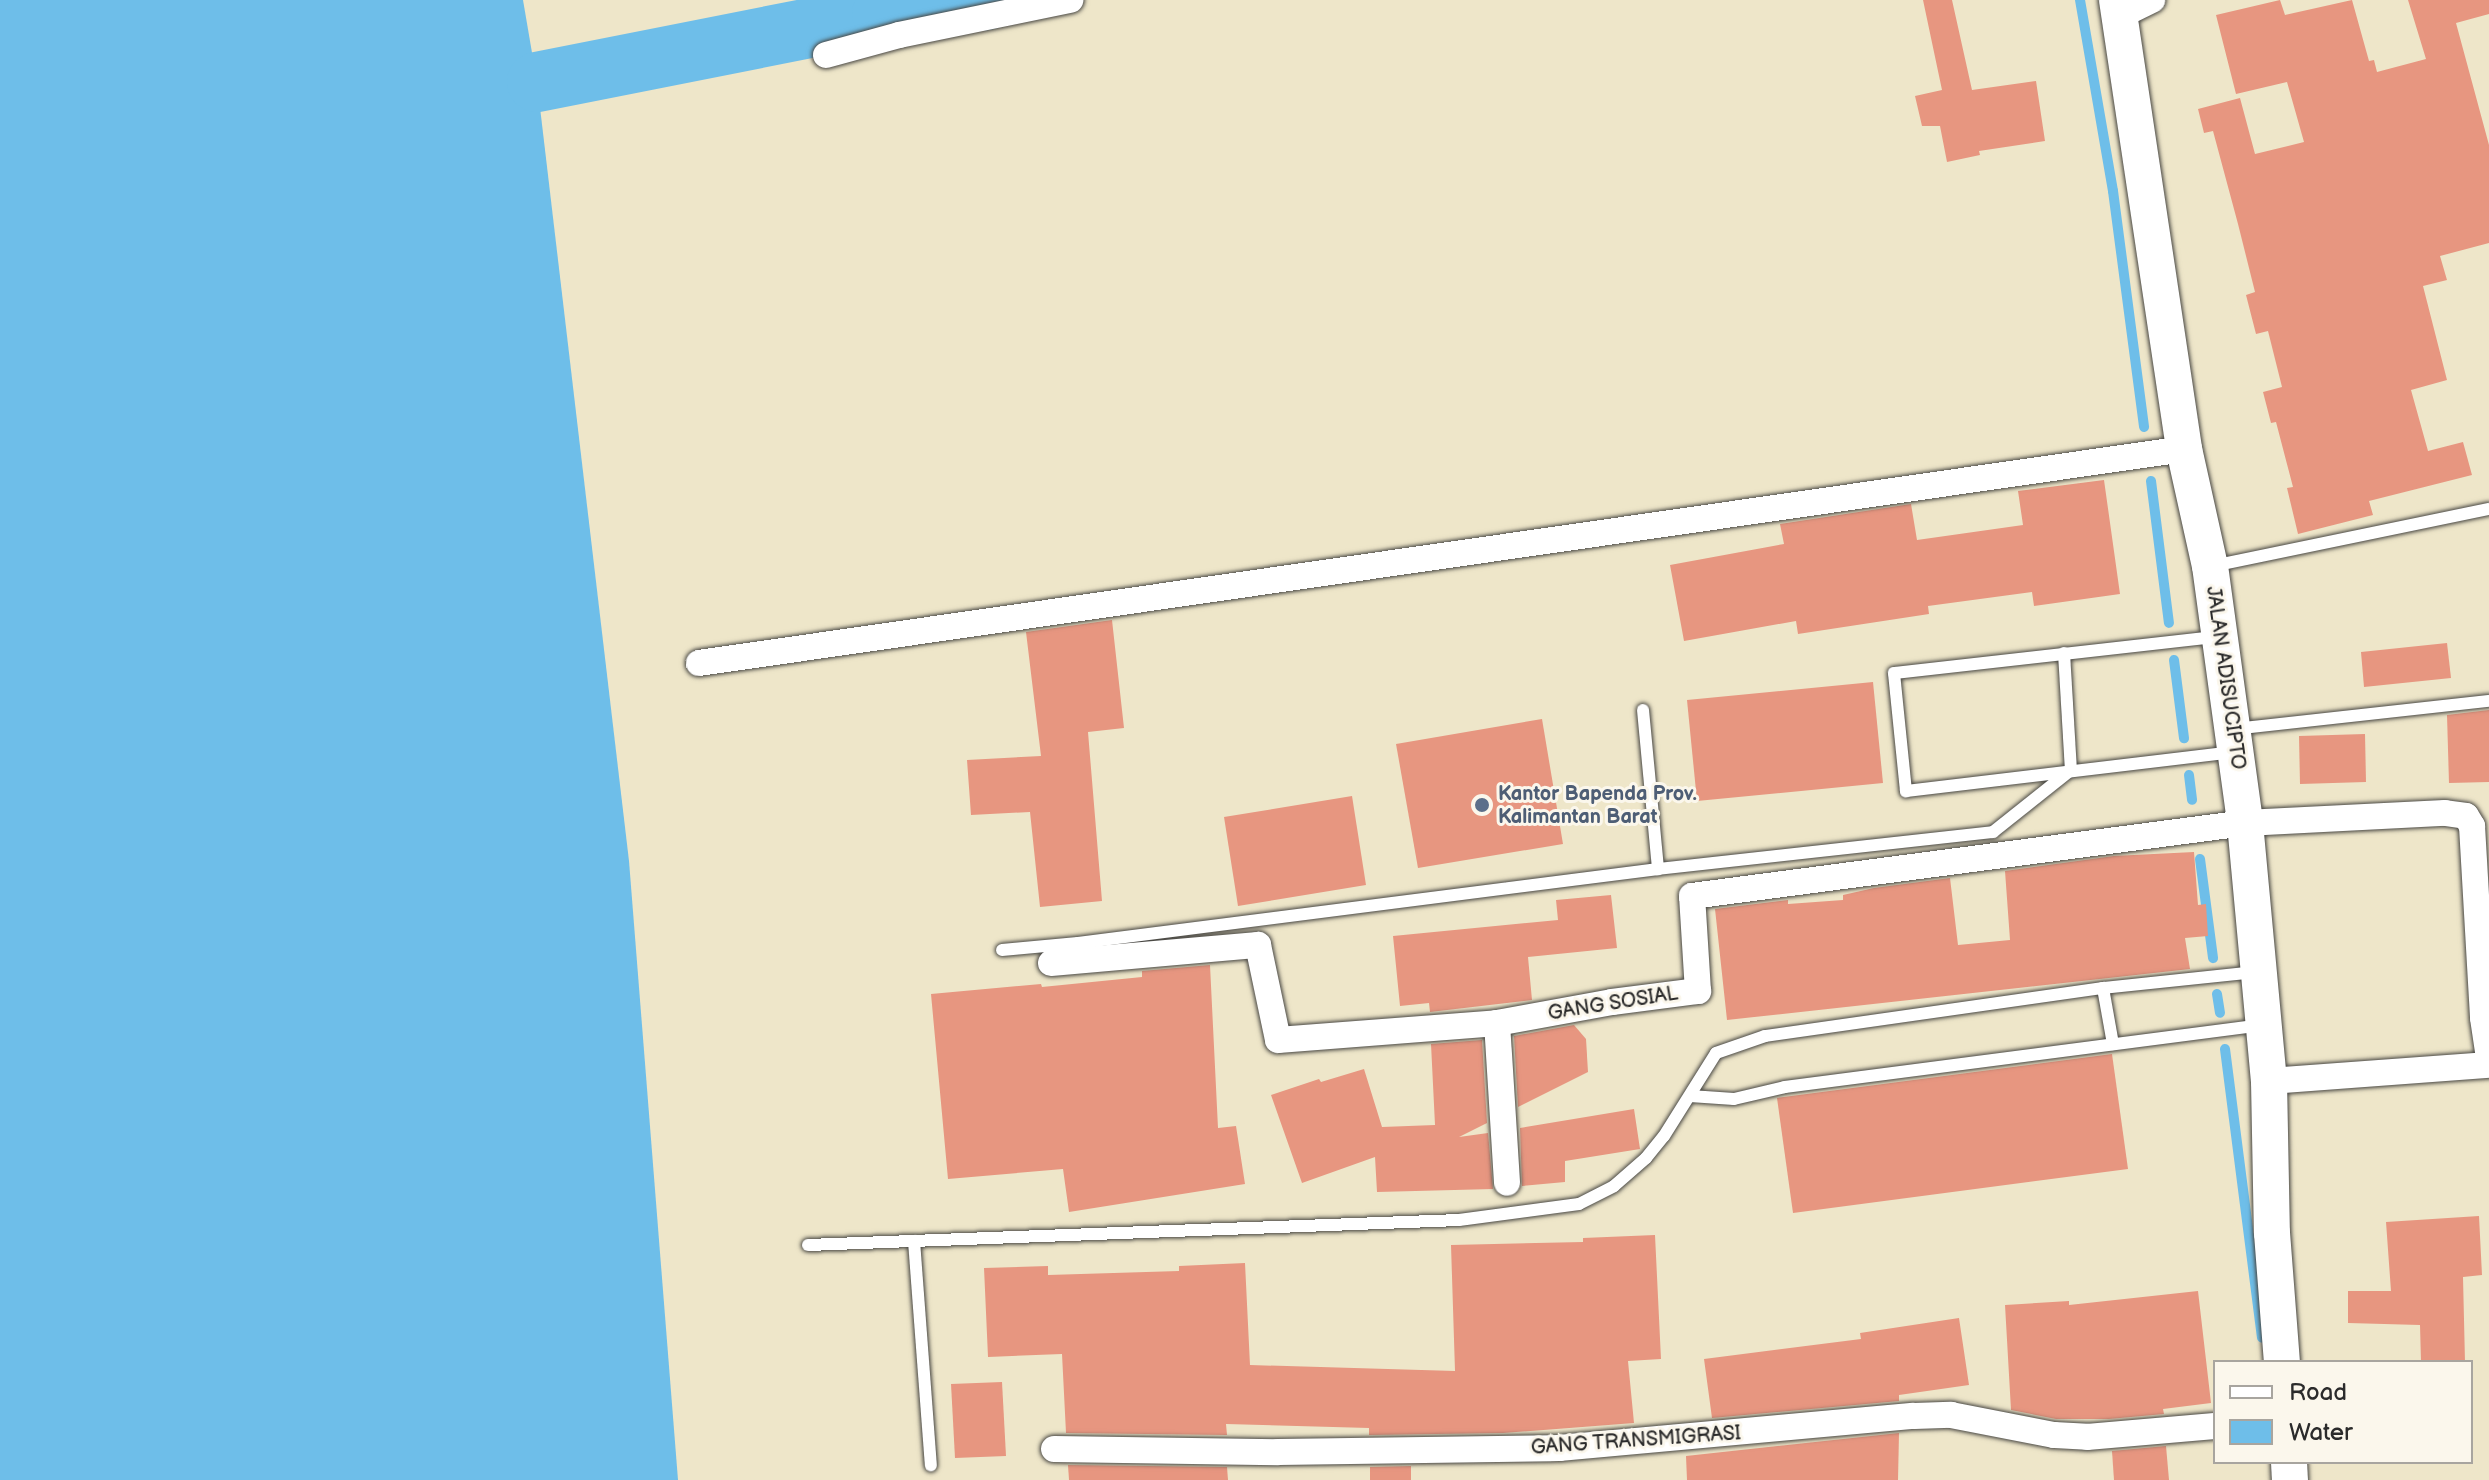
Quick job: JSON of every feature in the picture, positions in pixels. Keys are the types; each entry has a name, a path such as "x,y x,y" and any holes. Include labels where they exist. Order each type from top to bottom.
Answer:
{"main road":[{"name":"JALAN ADISUCIPTO","path":"2118,8 2184,449 2210,566 2245,823 2269,1081 2272,1233 2282,1360"}],"street":[{"path":"826,55 899,35 1070,0"},
{"path":"2118,8 2152,0"},
{"path":"699,663 2184,449"},
{"path":"2245,823 2445,813 2466,816 2472,826 2483,1018 2489,1058"},
{"name":"GANG SOSIAL","path":"1051,963 1258,945 1278,1040 1497,1023 1612,1002 1698,991 1692,896 2245,823"},
{"path":"1497,1023 1507,1183"},
{"path":"2269,1081 2489,1065"},
{"name":"GANG TRANSMIGRASI","path":"1054,1449 1336,1452 1559,1448 1951,1415 2054,1435 2087,1437 2213,1426"}],"lane":[{"path":"2210,566 2489,509"},
{"path":"2219,637 1894,673 1906,791 2071,770 2233,740 2489,701"},
{"path":"2064,653 2071,770"},
{"path":"1643,710 1658,869"},
{"path":"1002,950 1658,869 1993,832 2071,770"},
{"path":"808,1245 1459,1220 1579,1204 1614,1186 1646,1158 1716,1053 1765,1036 2103,988 2261,971"},
{"path":"2103,988 2113,1044"},
{"path":"1690,1096 1734,1099 1785,1087 2265,1025"},
{"path":"914,1241 931,1465"}],"water":[{"path":"0,0 523,0 537,82 629,861 678,1480 0,1480"}],"building":[{"path":"1923,0 1952,0 1972,90 2036,81 2045,141 1979,151 1980,155 1947,162 1940,126 1922,126 1915,96 1942,90"},
{"path":"2280,0 2285,15 2352,0 2369,61 2374,60 2377,72 2426,59 2408,0 2489,0 2489,14 2456,23 2489,145 2489,243 2440,256 2447,280 2423,286 2447,380 2411,390 2428,451 2463,442 2472,475 2369,501 2373,515 2298,534 2287,488 2293,487 2276,422 2271,423 2263,392 2282,387 2268,331 2256,334 2246,295 2255,292 2238,224 2213,131 2204,133 2198,109 2240,98 2255,154 2304,142 2287,82 2236,94 2216,15"},
{"path":"2104,480 2120,594 2034,606 2032,592 1928,606 1929,614 1798,634 1796,621 1684,641 1670,565 1784,544 1780,524 1911,504 1917,540 2023,525 2018,491"},
{"path":"1112,620 1124,728 1088,732 1102,901 1040,907 1030,812 971,815 967,760 1041,756 1026,632"},
{"path":"2447,643 2451,678 2364,687 2361,652"},
{"path":"1873,682 1883,783 1697,801 1687,700"},
{"path":"2489,710 2489,782 2449,783 2447,715"},
{"path":"1542,719 1563,844 1418,868 1396,744"},
{"path":"2365,734 2366,782 2300,784 2299,736"},
{"path":"1352,796 1366,885 1238,906 1224,817"},
{"path":"2194,852 2198,905 2206,904 2208,936 2185,938 2190,969 1727,1020 1715,909 1788,900 1788,904 1843,900 1843,895 1874,888 1950,878 1958,945 2010,940 2005,871 2114,856"},
{"path":"1611,895 1617,948 1528,957 1532,1000 1430,1012 1429,1003 1400,1006 1393,936 1558,920 1556,900"},
{"path":"1210,965 1218,1128 1236,1126 1245,1184 1069,1212 1063,1169 948,1179 931,994 1142,977 1142,971"},
{"path":"1574,1025 1586,1039 1588,1072 1518,1107 1514,1036"},
{"path":"1482,1040 1487,1123 1459,1137 1488,1133 1493,1189 1377,1192 1375,1157 1302,1183 1271,1095 1319,1079 1321,1082 1364,1069 1382,1127 1435,1125 1431,1044"},
{"path":"2112,1054 2128,1169 1793,1213 1777,1098"},
{"path":"1634,1109 1640,1149 1565,1161 1565,1182 1522,1186 1520,1128"},
{"path":"2479,1216 2482,1275 2463,1277 2465,1360 2421,1360 2420,1325 2348,1323 2348,1291 2391,1291 2386,1222"},
{"path":"1655,1235 1661,1359 1628,1361 1634,1423 1503,1433 1369,1435 1369,1428 1226,1424 1227,1435 1066,1433 1062,1354 988,1357 984,1268 1048,1266 1048,1275 1179,1271 1179,1266 1245,1263 1250,1365 1455,1371 1451,1245 1583,1242 1583,1238"},
{"path":"2198,1291 2211,1403 2163,1409 2164,1414 2109,1419 2056,1419 2011,1410 2005,1305 2069,1301 2069,1305"},
{"path":"1959,1318 1969,1385 1899,1395 1899,1401 1712,1418 1704,1359 1861,1339 1860,1333"},
{"path":"1002,1382 1006,1456 955,1458 951,1384"},
{"path":"1899,1433 1898,1480 1687,1480 1686,1456"},
{"path":"2166,1446 2169,1480 2114,1480 2112,1451"},
{"path":"1068,1465 1227,1467 1228,1480 1069,1480"},
{"path":"1411,1466 1411,1480 1370,1480 1370,1467"}],"waterway":[{"path":"537,82 882,14 987,0"},
{"path":"2080,0 2113,191 2144,427"},
{"path":"2151,481 2169,623"},
{"path":"2174,660 2184,738"},
{"path":"2189,775 2192,800"},
{"path":"2200,859 2213,958"},
{"path":"2217,994 2220,1013"},
{"path":"2225,1049 2262,1338"}],"place":[{"name":"Kantor Bapenda Prov. Kalimantan Barat","path":"1482,805"}]}
